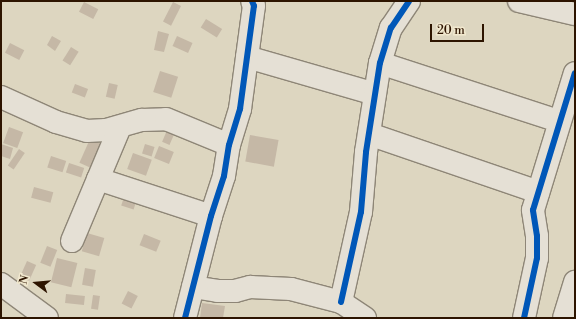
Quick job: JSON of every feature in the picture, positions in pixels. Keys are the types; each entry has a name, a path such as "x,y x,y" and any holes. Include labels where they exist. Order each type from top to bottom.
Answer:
{"street":[{"path":"185,318 211,216 224,176 229,145 240,109 254,6 252,1"},
{"path":"193,286 218,291 236,291 250,287 291,289 354,312 369,134 380,63 391,28 410,1"},
{"path":"519,1 575,14"},
{"path":"247,57 375,94"},
{"path":"380,63 559,121"},
{"path":"524,318 537,258 537,236 533,210 559,121 575,73"},
{"path":"1,97 56,122 87,131 120,127 142,120 166,120 229,145"},
{"path":"72,241 120,127"},
{"path":"369,134 538,192"},
{"path":"98,179 211,216"},
{"path":"564,318 575,282"},
{"path":"1,284 47,318"}],"building":[{"path":"84,2 98,9 93,19 79,12"},
{"path":"173,2 181,6 171,26 163,22"},
{"path":"206,19 222,29 217,38 201,27"},
{"path":"158,31 169,34 164,52 154,50"},
{"path":"52,36 61,41 55,51 47,45"},
{"path":"177,36 193,43 188,53 173,46"},
{"path":"10,43 24,50 19,60 5,53"},
{"path":"71,47 79,52 70,65 63,61"},
{"path":"160,71 178,77 171,98 153,92"},
{"path":"109,83 118,85 115,99 106,97"},
{"path":"75,84 88,89 85,97 72,92"},
{"path":"9,127 23,132 17,148 3,143"},
{"path":"168,128 175,131 170,145 162,142"},
{"path":"250,135 279,140 274,167 245,162"},
{"path":"90,139 108,147 98,171 79,163"},
{"path":"1,144 13,148 10,159 1,156"},
{"path":"145,144 155,147 152,156 142,154"},
{"path":"159,146 174,152 169,164 154,158"},
{"path":"19,149 25,153 14,169 8,166"},
{"path":"133,153 152,160 146,176 127,169"},
{"path":"51,156 66,161 63,172 47,167"},
{"path":"69,163 84,168 81,177 66,173"},
{"path":"34,187 53,192 50,203 31,198"},
{"path":"124,197 136,201 134,210 121,206"},
{"path":"87,233 104,238 99,256 82,251"},
{"path":"144,234 161,241 156,252 140,245"},
{"path":"47,246 57,250 50,267 40,263"},
{"path":"57,258 77,263 71,287 51,282"},
{"path":"27,261 36,265 29,282 20,277"},
{"path":"85,268 96,270 93,287 82,285"},
{"path":"128,291 138,296 131,308 122,303"},
{"path":"66,294 85,296 84,305 65,303"},
{"path":"93,295 100,296 98,310 91,309"},
{"path":"202,303 225,306 223,318 200,318"}],"cycle path":[{"path":"185,318 211,216 224,176 229,145 240,109 254,6 252,1"},
{"path":"341,302 361,212 366,152 380,63 391,28 409,1"},
{"path":"524,318 537,258 537,236 533,210 575,73"}]}
